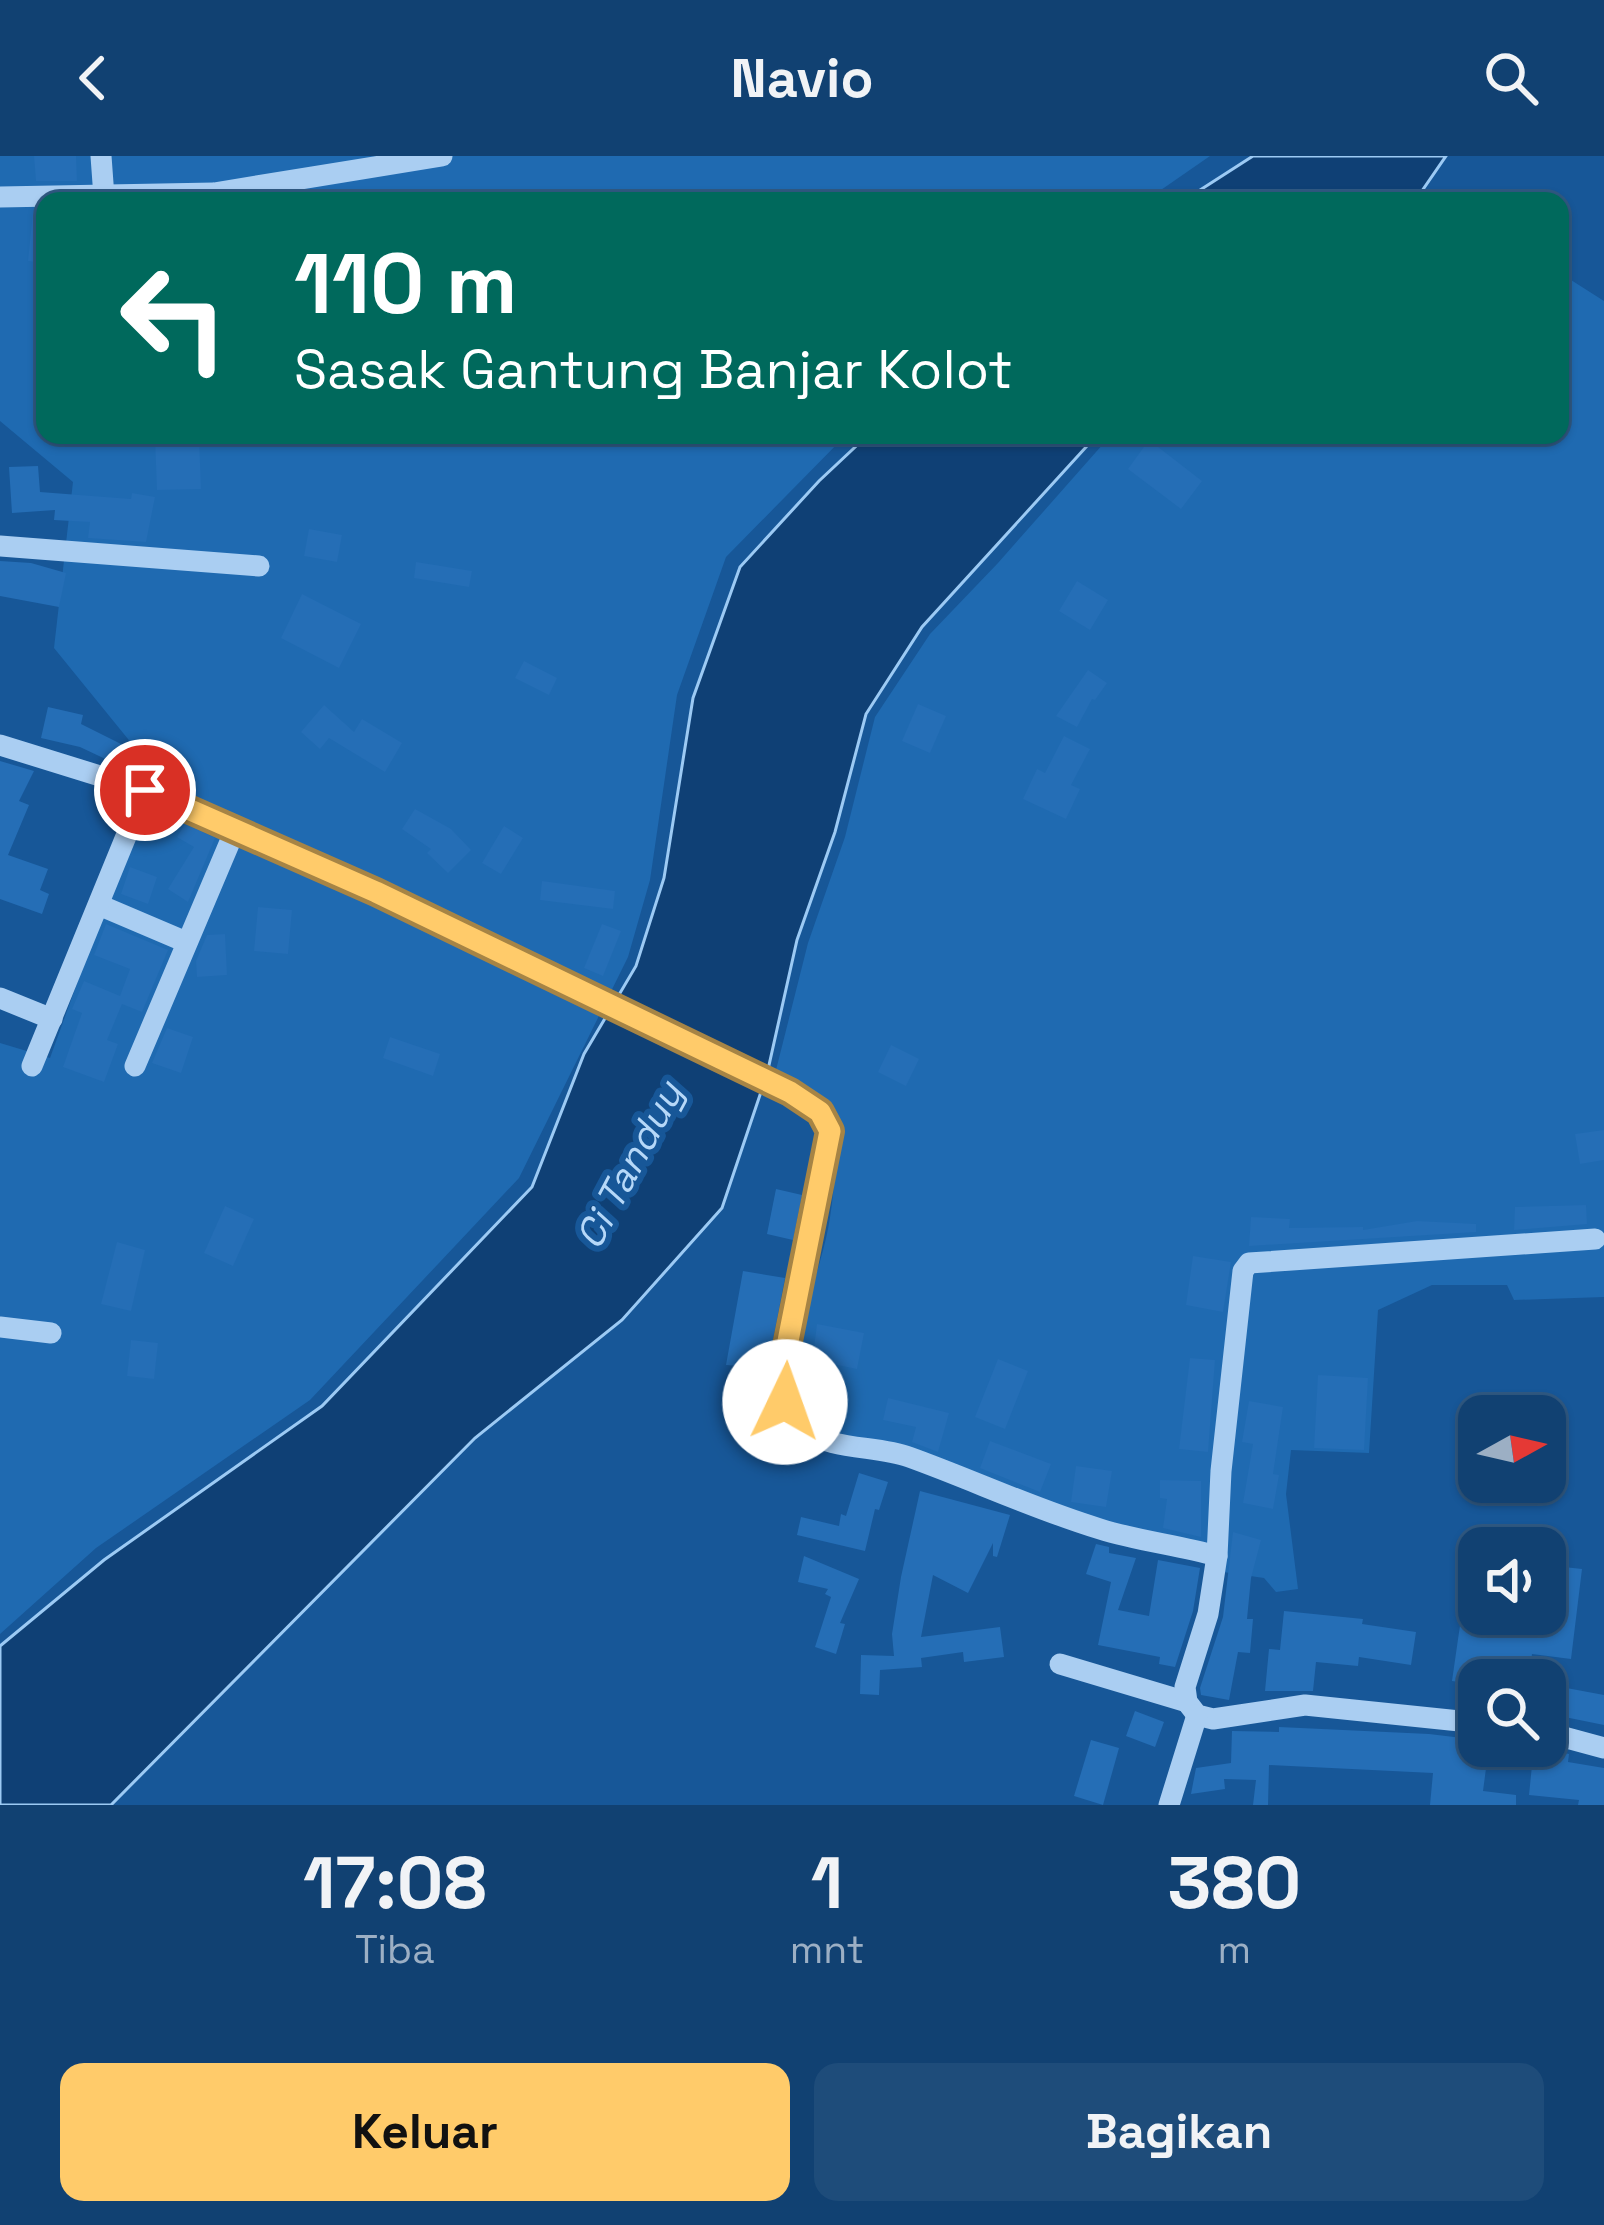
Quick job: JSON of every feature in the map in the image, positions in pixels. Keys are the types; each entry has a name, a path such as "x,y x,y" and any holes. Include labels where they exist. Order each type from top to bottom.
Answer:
{"street":[{"path":"101,156 104,192"},
{"path":"219,192 376,161 442,156"},
{"path":"0,196 36,196"},
{"path":"0,546 259,566"},
{"path":"0,745 145,790 376,892 790,1092 820,1112 830,1131 786,1351 785,1402 800,1427 820,1438 905,1455 1032,1507 1106,1531 1217,1556"},
{"path":"32,1066 145,790"},
{"path":"135,1066 235,830"},
{"path":"99,905 186,943"},
{"path":"0,998 52,1019"},
{"path":"1169,1805 1192,1709 1185,1687 1208,1614 1217,1556 1221,1471 1243,1271 1250,1263 1594,1240"},
{"path":"0,1327 51,1333"},
{"path":"1060,1664 1213,1719 1305,1705 1458,1721"},
{"path":"1566,1738 1604,1748"}],"shaded area":[{"path":"0,156 1210,156 1158,192 36,192 36,444 837,444 726,557 677,695 650,880 628,957 519,1178 310,1400 96,1548 0,1634 0,1043 50,1058 154,771 54,648 73,482 0,421"},
{"path":"1569,279 1604,301 1604,1297 1514,1300 1507,1285 1432,1285 1378,1310 1369,1453 1291,1450 1286,1494 1298,1589 1276,1592 1264,1578 1223,1572 1222,1551 1107,1525 806,1424 798,1401 797,1353 828,1229 839,1134 775,1074 875,717 930,634 1103,444 1569,444"}],"water":[{"path":"1253,156 1446,156 1421,192 1197,192"},
{"name":"Ci Tanduy","path":"858,444 1089,444 922,627 866,714 835,832 797,940 767,1074 722,1208 622,1320 475,1438 111,1805 0,1805 0,1646 104,1560 322,1406 532,1187 584,1054 636,966 664,878 693,698 740,567"}],"building":[{"path":"34,156 76,156 77,181 36,181"},
{"path":"33,211 36,211 36,262 28,261"},
{"path":"155,444 199,444 201,489 157,490"},
{"path":"1146,444 1154,444 1202,481 1181,509 1128,469"},
{"path":"38,466 40,492 155,497 146,542 88,538 90,522 54,520 55,510 12,513 9,467"},
{"path":"309,529 342,535 337,562 304,556"},
{"path":"0,561 66,573 59,607 0,596"},
{"path":"416,562 472,571 469,587 414,578"},
{"path":"1077,581 1108,600 1090,630 1059,611"},
{"path":"302,594 361,624 339,668 281,638"},
{"path":"524,661 557,678 549,695 515,678"},
{"path":"1088,670 1107,683 1077,727 1056,716"},
{"path":"918,704 946,716 930,753 902,741"},
{"path":"324,705 354,732 362,719 402,743 385,772 329,738 320,749 301,732"},
{"path":"48,707 83,715 81,724 125,746 116,764 80,747 41,738"},
{"path":"1064,736 1090,749 1071,785 1080,789 1066,819 1023,799 1037,769 1045,773"},
{"path":"0,761 34,771 19,801 29,805 8,855 48,869 40,890 49,894 42,914 0,899"},
{"path":"415,809 451,829 471,850 448,873 427,853 431,849 402,829"},
{"path":"185,824 215,838 188,902 168,889 194,847 177,837"},
{"path":"504,826 523,838 501,874 482,863"},
{"path":"130,867 157,877 148,904 121,894"},
{"path":"542,881 615,891 613,909 540,900"},
{"path":"258,907 292,910 288,954 254,951"},
{"path":"106,924 168,950 142,1012 122,1004 107,1040 118,1044 104,1082 63,1067 82,1013 72,1009 84,981 120,996 130,969 94,955"},
{"path":"602,924 621,931 603,976 584,968"},
{"path":"225,934 227,975 197,977 196,961 207,935"},
{"path":"167,1028 193,1037 181,1073 152,1063"},
{"path":"390,1037 440,1054 433,1076 383,1058"},
{"path":"891,1045 919,1059 906,1086 878,1072"},
{"path":"1604,1130 1604,1160 1580,1164 1575,1134"},
{"path":"776,1189 802,1195 793,1240 767,1234"},
{"path":"1586,1205 1587,1224 1514,1230 1515,1207"},
{"path":"225,1206 254,1219 233,1266 204,1253"},
{"path":"1251,1217 1290,1219 1289,1228 1363,1230 1417,1221 1476,1224 1476,1232 1249,1246"},
{"path":"117,1242 145,1250 131,1311 101,1304"},
{"path":"1193,1256 1231,1262 1223,1312 1186,1305"},
{"path":"743,1271 785,1278 771,1350 770,1429 734,1425 740,1366 726,1365"},
{"path":"817,1324 864,1333 857,1369 828,1363 819,1405 838,1408 835,1425 821,1422 806,1409"},
{"path":"131,1340 158,1343 154,1379 127,1376"},
{"path":"1190,1358 1215,1360 1208,1452 1179,1449"},
{"path":"998,1359 1028,1371 1005,1429 975,1417"},
{"path":"1318,1375 1368,1378 1364,1450 1314,1448"},
{"path":"888,1398 949,1413 938,1452 912,1442 916,1427 883,1420"},
{"path":"1249,1401 1283,1407 1273,1509 1243,1503 1253,1444 1242,1442"},
{"path":"990,1441 1051,1464 1040,1492 980,1468"},
{"path":"1076,1466 1112,1471 1106,1507 1071,1502"},
{"path":"859,1473 888,1482 879,1510 875,1509 865,1551 797,1535 801,1517 839,1526"},
{"path":"1160,1480 1201,1481 1201,1537 1163,1528 1167,1499 1160,1498"},
{"path":"920,1491 1010,1515 997,1557 993,1543 968,1593 933,1575 921,1637 1000,1627 1004,1657 964,1662 963,1652 921,1658 922,1667 880,1670 879,1695 860,1694 861,1655 894,1656 892,1634"},
{"path":"1233,1532 1261,1540 1247,1619 1253,1619 1250,1653 1238,1652 1229,1700 1201,1695 1200,1688 1223,1617"},
{"path":"1096,1544 1109,1547 1109,1553 1136,1558 1118,1610 1149,1616 1158,1560 1200,1568 1193,1611 1175,1667 1159,1664 1160,1657 1098,1645 1111,1582 1086,1574"},
{"path":"804,1556 859,1579 840,1623 845,1624 836,1654 815,1647 831,1597 825,1594 828,1589 798,1582"},
{"path":"1566,1567 1582,1569 1571,1659 1532,1654 1531,1659 1458,1659 1458,1682 1452,1681 1459,1635 1566,1635"},
{"path":"1284,1611 1363,1619 1362,1624 1416,1632 1411,1665 1359,1657 1358,1666 1316,1662 1313,1691 1265,1691 1269,1649 1280,1650"},
{"path":"1566,1688 1604,1695 1604,1725 1566,1717"},
{"path":"1135,1711 1164,1722 1155,1747 1126,1736"},
{"path":"1279,1727 1458,1737 1458,1767 1486,1767 1483,1791 1516,1795 1516,1805 1430,1805 1433,1773 1269,1765 1268,1805 1253,1805 1256,1780 1224,1779 1225,1789 1191,1794 1196,1768 1231,1763 1232,1731 1279,1732"},
{"path":"1091,1740 1119,1748 1103,1805 1074,1796"},
{"path":"1566,1753 1568,1762 1604,1768 1604,1805 1529,1795 1532,1767 1566,1767"}],"route":[{"path":"145,790 376,892 790,1092 820,1112 830,1131 786,1351 785,1402"}]}
